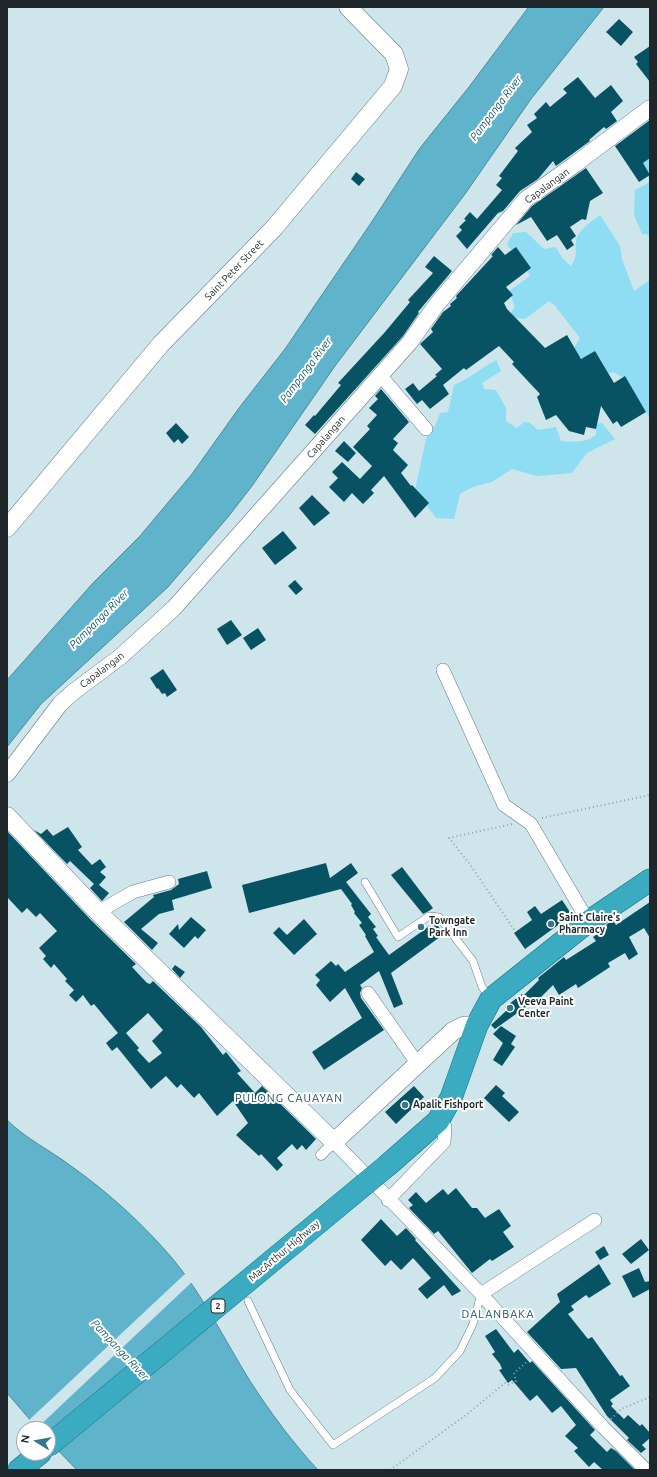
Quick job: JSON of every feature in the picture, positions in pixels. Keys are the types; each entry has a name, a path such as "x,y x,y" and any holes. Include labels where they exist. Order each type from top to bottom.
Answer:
{"highway":[{"name":"MacArthur Highway","path":"56,1439 388,1165 438,1121 451,1098 477,1025 491,999 588,921 650,880"},
{"path":"19,1470 30,1461"}],"main road":[{"name":"Saint Peter Street","path":"7,527 161,344 274,228 393,86 399,69 394,54 348,7"},
{"path":"7,816 98,912 334,1142 453,1031 463,1026 477,1025"}],"street":[{"name":"Capalangan","path":"7,774 60,704 72,693 120,657 174,608 410,342 437,304 526,199 650,108"},
{"path":"380,375 426,428"},
{"path":"444,670 504,805 531,824 588,921"},
{"path":"98,912 133,892 169,882"},
{"path":"368,993 417,1063"},
{"path":"388,1200 444,1142 445,1127 438,1121"},
{"path":"320,1155 334,1142 388,1200 481,1294 535,1355 646,1470"},
{"path":"481,1294 595,1220"}],"lane":[{"path":"365,882 398,937 429,916 439,917 473,961 482,986 491,999"},
{"path":"248,1301 290,1390 333,1445 435,1378 460,1351 472,1324 481,1294"}],"path":[{"path":"390,1470 466,1415 505,1383 508,1385 516,1381 514,1373 535,1355"},
{"path":"603,1427 621,1409 650,1397"}],"shaded area":[{"path":"650,158 650,180 641,163"},
{"path":"650,180 650,235 642,234 634,215 635,190 648,183"},
{"path":"600,215 620,246 622,259 634,291 650,280 649,417 626,379 613,372 606,374 588,359 578,357 574,348 580,338 555,306 549,301 525,319 515,318 511,313 515,307 509,291 530,276 522,260 507,245 513,233 526,232 544,249 556,247 562,258 571,266 575,256 577,237 585,226"},
{"path":"496,360 501,371 482,383 484,389 496,390 506,408 506,421 517,428 524,422 530,423 538,430 556,427 561,441 571,442 584,441 592,438 596,435 596,424 602,423 615,439 587,453 572,473 537,476 512,469 492,482 473,487 460,494 454,519 436,518 415,490 428,430 435,426 440,413 448,412 454,385 465,380"}],"water":[{"name":"Pampanga River","path":"529,7 604,7 531,99 465,194 335,366 252,486 228,517 168,587 41,704 7,747 7,680 93,583 140,536 192,474 239,408 285,349 420,148 469,87"},
{"name":"Pampanga River","path":"7,1120 30,1139 63,1160 99,1187 161,1245 194,1287 250,1381 266,1404 291,1438 318,1470 77,1470 56,1448 56,1421 31,1421 7,1393"}],"pier":[{"path":"186,1273 192,1282 44,1421 28,1421"}],"building":[{"path":"619,19 633,32 621,46 606,32"},
{"path":"650,46 650,82 636,64 638,62 634,57"},
{"path":"578,77 595,98 611,85 623,101 611,112 617,121 606,129 604,127 589,140 590,141 556,166 553,161 538,179 520,191 503,211 498,213 467,249 456,236 462,230 459,227 466,220 464,219 470,212 477,219 502,190 496,185 502,178 499,176 518,151 515,148 532,132 527,125 537,118 534,114 546,102 550,107 567,93 563,89"},
{"path":"650,120 650,158 643,163 650,175 639,182 615,146"},
{"path":"586,168 603,193 590,201 586,220 582,219 570,227 576,236 571,240 574,245 567,250 557,235 547,241 531,217 516,225 532,206"},
{"path":"356,172 365,179 359,186 351,179"},
{"path":"498,247 505,255 516,247 531,268 506,287 513,295 504,303 507,309 545,348 567,335 581,359 595,351 614,383 625,376 646,412 621,427 617,421 613,424 601,406 596,429 586,427 584,435 569,431 556,415 546,420 537,397 540,394 512,364 514,362 499,346 466,370 464,368 443,385 449,394 430,409 422,400 417,404 405,389 413,383 419,391 437,376 435,375 442,369 420,344 433,332 431,329 443,312 451,306 450,304 457,298 456,296 493,256 491,255"},
{"path":"434,256 452,271 418,312 419,313 403,336 315,434 305,425 314,415 315,416 341,385 338,383 385,332 410,302 408,300 433,273 425,267"},
{"path":"381,389 409,422 393,439 398,443 393,450 408,465 401,473 411,486 412,485 429,503 415,518 384,476 371,490 374,493 363,504 352,493 344,502 329,487 338,478 332,472 342,462 360,479 372,466 353,447 370,429 367,426 377,415 369,408 378,399 375,396"},
{"path":"176,423 189,437 182,444 178,439 174,443 166,433"},
{"path":"344,441 356,453 348,462 335,451"},
{"path":"312,495 330,513 314,526 299,508"},
{"path":"283,531 297,548 275,565 262,548"},
{"path":"295,580 303,589 296,595 288,586"},
{"path":"231,620 242,635 227,645 217,629"},
{"path":"258,628 266,640 251,650 243,638"},
{"path":"163,669 177,690 167,697 165,693 162,694 158,688 157,689 150,678"},
{"path":"68,827 82,847 78,850 92,865 100,859 106,867 100,872 106,877 99,885 109,893 102,901 90,888 94,884 70,861 67,864 34,830 41,834 47,829 53,836"},
{"path":"7,831 91,920 136,964 132,967 147,983 150,984 153,981 201,1027 223,1055 226,1052 241,1071 237,1073 255,1093 262,1086 316,1139 306,1150 302,1145 297,1150 292,1144 277,1158 283,1165 277,1171 261,1154 259,1156 236,1135 248,1123 233,1101 217,1116 199,1093 194,1098 181,1084 177,1088 166,1076 151,1089 117,1047 112,1051 106,1043 118,1033 94,1004 91,1006 83,995 76,1002 69,995 74,990 65,981 67,979 54,964 51,968 43,959 46,956 39,948 57,931 40,913 36,917 27,908 22,913 7,897","holes":["148,1013 163,1030 152,1041 162,1053 149,1063 137,1050 139,1048 126,1033"]},
{"path":"326,863 330,878 351,863 358,873 346,882 371,914 368,917 376,927 373,929 378,936 376,937 389,955 435,922 444,934 391,973 403,1004 394,1008 379,971 360,985 362,988 360,993 361,998 384,1030 324,1070 312,1052 362,1018 345,988 330,1002 316,985 320,980 315,975 331,961 336,966 338,964 345,972 374,952 365,936 366,935 359,925 362,923 354,913 352,904 341,889 249,913 242,885"},
{"path":"402,867 433,908 429,911 423,914 391,875"},
{"path":"207,871 212,888 172,900 174,910 159,914 141,929 158,943 152,950 124,922 154,897 153,895 171,890 179,884 178,879"},
{"path":"562,900 572,915 525,949 514,933 532,920 527,912 535,906 541,914"},
{"path":"650,902 650,938 644,928 629,937 638,954 629,960 625,953 608,963 610,967 578,988 576,984 559,995 553,985 538,1000 537,999 495,1029 491,1025 507,1010 505,1007 522,994 523,996 539,980 538,978 564,957 566,960 596,941 593,937 607,927 606,925 613,920 616,925"},
{"path":"191,917 206,930 198,939 195,936 184,948 169,934 178,924 179,930"},
{"path":"304,919 317,934 294,955 273,933 279,927 287,935"},
{"path":"175,965 185,972 180,978 172,969"},
{"path":"501,1026 516,1036 511,1044 515,1047 502,1066 493,1060 503,1043 493,1034"},
{"path":"496,1085 505,1093 502,1096 519,1112 509,1122 484,1098"},
{"name":"Apalit Fishport","path":"414,1086 424,1097 396,1124 385,1112"},
{"path":"456,1188 472,1208 477,1208 485,1218 499,1209 511,1226 503,1232 514,1247 492,1261 490,1259 472,1273 438,1231 434,1234 409,1208 413,1205 408,1200 416,1192 426,1203 443,1189 448,1195"},
{"path":"381,1219 397,1236 406,1228 461,1291 452,1296 444,1285 427,1299 418,1289 431,1278 413,1258 401,1270 391,1260 385,1266 361,1240"},
{"path":"641,1239 649,1250 631,1264 622,1254"},
{"path":"604,1246 609,1255 600,1260 595,1252"},
{"path":"599,1264 611,1284 589,1298 586,1295 571,1306 574,1310 568,1314 588,1339 592,1337 620,1376 622,1375 630,1386 610,1400 613,1404 611,1406 624,1419 628,1415 640,1426 642,1424 650,1433 650,1438 642,1445 646,1449 641,1453 627,1440 629,1438 607,1416 576,1368 561,1369 527,1332 560,1302 557,1294"},
{"path":"639,1268 645,1282 650,1281 650,1289 633,1298 622,1276"},
{"path":"496,1329 514,1353 518,1349 530,1363 532,1361 595,1430 590,1435 607,1452 611,1448 616,1451 635,1470 603,1470 594,1462 589,1467 574,1451 578,1448 565,1436 576,1425 561,1406 552,1413 537,1395 530,1401 512,1380 508,1383 499,1370 502,1369 500,1364 492,1354 495,1352 485,1336"}],"place":[{"name":"Saint Claire's Pharmacy","path":"551,924"},
{"name":"Towngate Park Inn","path":"421,927"},
{"name":"Veeva Paint Center","path":"510,1008"},
{"name":"Apalit Fishport","path":"405,1105"}],"district":[{"name":"PULONG CAUAYAN","path":"289,1098"},
{"name":"DALANBAKA","path":"498,1314"}]}
